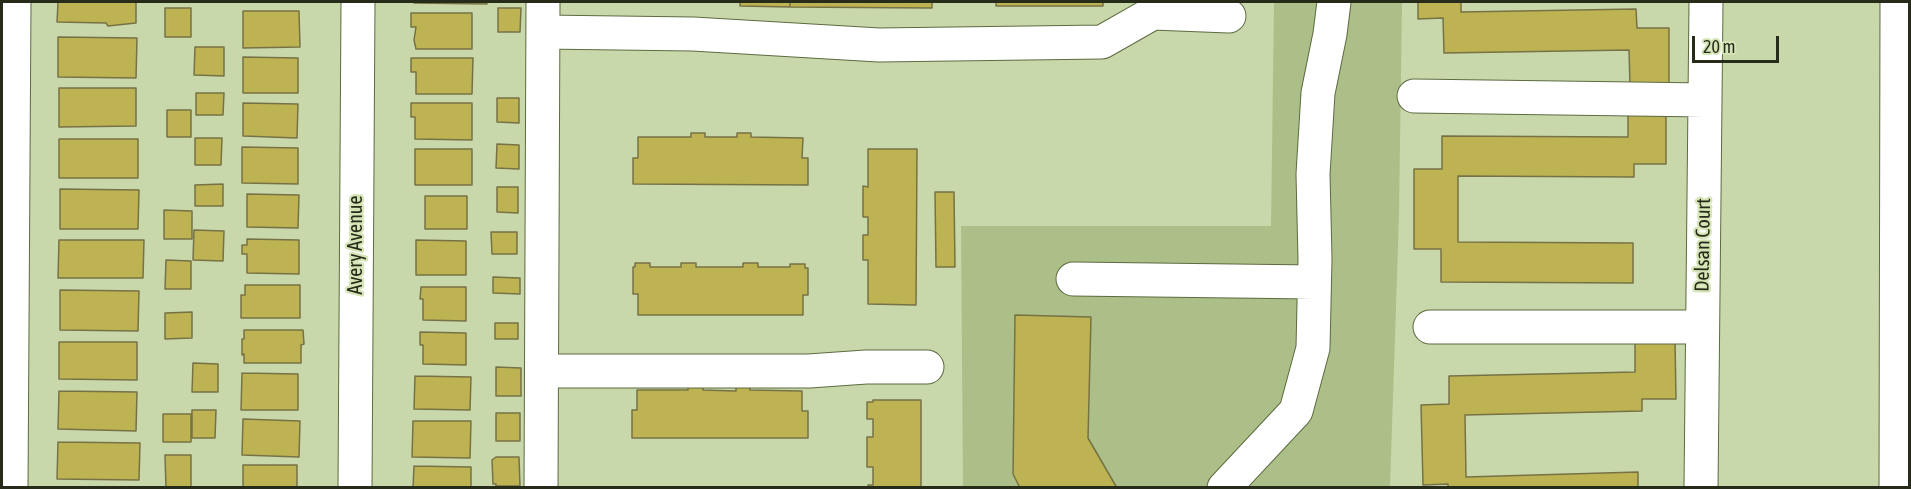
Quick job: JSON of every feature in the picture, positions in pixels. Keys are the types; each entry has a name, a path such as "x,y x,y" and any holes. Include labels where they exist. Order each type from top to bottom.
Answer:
{"street":[{"path":"11,488 14,2"},
{"name":"Avery Avenue","path":"355,488 358,2"},
{"path":"1224,488 1296,411 1313,348 1313,174 1318,93 1334,2"},
{"name":"Delsan Court","path":"1701,488 1706,2"},
{"path":"1896,488 1903,130 1897,2"},
{"path":"541,488 543,17 693,34 879,45 1102,42 1153,13 1229,16"},
{"path":"1414,96 1705,100"},
{"path":"1073,279 1314,282"},
{"path":"1430,327 1702,327"},
{"path":"542,371 809,371 866,367 927,367"}],"green space":[{"path":"1274,2 1402,2 1399,215 1390,487 963,487 961,226 1271,226"}],"building":[{"path":"58,2 136,2 136,23 108,26 106,23 57,22"},
{"path":"487,2 487,4 414,3"},
{"path":"740,2 790,2 790,7 740,6"},
{"path":"790,2 932,2 932,8 790,7"},
{"path":"996,2 1103,2 1103,6 996,6"},
{"path":"1418,2 1461,2 1461,12 1636,9 1637,28 1669,28 1669,85 1630,86 1629,50 1444,53 1443,18 1418,19"},
{"path":"165,8 191,8 191,37 165,37"},
{"path":"498,8 521,8 520,32 498,32"},
{"path":"243,11 299,11 300,47 243,48"},
{"path":"411,13 472,13 472,49 416,49 414,40 416,27 411,27"},
{"path":"58,37 137,38 136,78 58,77"},
{"path":"195,47 224,47 224,76 194,75"},
{"path":"243,57 298,58 298,93 243,93"},
{"path":"411,58 473,58 472,94 416,94 416,72 411,72"},
{"path":"59,88 136,88 136,126 59,127"},
{"path":"196,93 224,93 223,115 196,115"},
{"path":"497,98 519,98 519,123 497,122"},
{"path":"243,103 298,104 297,138 243,136"},
{"path":"411,103 472,103 472,140 415,139 415,117 411,117"},
{"path":"1628,105 1666,105 1666,164 1634,164 1634,177 1458,176 1458,242 1633,243 1633,283 1441,282 1441,249 1414,249 1414,169 1442,169 1442,136 1628,137"},
{"path":"167,110 191,110 191,137 167,137"},
{"path":"691,133 705,133 705,137 737,137 737,133 751,133 751,137 803,138 802,158 808,158 808,185 633,184 633,158 638,158 638,137 691,137"},
{"path":"195,138 222,138 221,165 195,165"},
{"path":"59,139 138,139 138,178 59,178"},
{"path":"497,144 519,145 519,169 496,168"},
{"path":"242,147 298,148 298,184 242,183"},
{"path":"415,149 472,149 472,185 415,185"},
{"path":"868,149 917,149 916,305 868,304 868,260 863,260 863,235 868,235 868,217 863,217 863,186 868,187"},
{"path":"223,184 223,206 195,206 195,185"},
{"path":"497,187 518,187 518,213 497,212"},
{"path":"60,189 139,190 138,229 60,229"},
{"path":"935,192 954,192 955,267 936,267"},
{"path":"247,194 299,195 298,228 247,227"},
{"path":"425,196 467,196 467,229 425,229"},
{"path":"164,210 192,211 192,239 164,239"},
{"path":"194,230 224,231 223,261 193,260"},
{"path":"491,232 517,232 517,254 492,254"},
{"path":"247,239 299,240 299,274 247,273 247,254 242,254 242,245 247,245"},
{"path":"59,240 144,240 143,278 58,278"},
{"path":"416,240 466,241 466,275 416,275"},
{"path":"166,260 191,261 191,289 165,289"},
{"path":"635,263 650,263 650,267 681,267 681,263 696,263 696,267 743,267 743,263 758,263 758,267 790,267 790,264 805,264 805,268 808,268 808,295 803,295 803,315 638,315 638,294 633,294"},
{"path":"493,277 520,278 520,294 493,293"},
{"path":"245,285 300,285 300,318 241,318 241,295 245,295"},
{"path":"421,287 466,287 466,321 423,320"},
{"path":"60,290 139,291 138,331 60,330"},
{"path":"192,312 192,338 165,339 165,313"},
{"path":"1015,315 1091,317 1088,438 1117,488 1020,488 1013,474"},
{"path":"495,323 518,323 518,339 495,339"},
{"path":"244,330 303,330 304,344 301,345 301,363 244,363 242,339 244,339"},
{"path":"420,332 466,333 466,365 423,364"},
{"path":"1675,340 1676,399 1642,399 1642,411 1465,415 1466,477 1638,472 1638,488 1448,488 1448,484 1423,485 1421,405 1449,404 1449,376 1635,372 1635,341"},
{"path":"59,342 137,342 137,380 59,379"},
{"path":"193,363 218,364 218,392 192,392"},
{"path":"496,367 521,368 521,396 496,396"},
{"path":"242,373 298,374 298,410 241,410"},
{"path":"415,376 471,377 470,410 414,409"},
{"path":"688,386 703,386 703,390 736,391 736,386 750,386 750,390 802,391 802,411 808,411 808,438 632,438 632,410 637,410 637,390 688,390"},
{"path":"59,391 137,392 136,431 58,429"},
{"path":"873,400 921,400 921,488 868,488 868,485 873,485 873,467 867,467 867,437 873,437 873,419 867,419 867,402 873,402"},
{"path":"192,410 216,410 215,438 192,438"},
{"path":"496,413 520,413 520,441 496,441"},
{"path":"163,414 191,414 191,442 163,442"},
{"path":"243,419 300,421 299,457 242,455"},
{"path":"413,421 471,421 470,458 412,457"},
{"path":"58,442 140,443 139,480 57,479"},
{"path":"165,455 191,455 191,488 166,488"},
{"path":"496,457 519,457 520,486 493,484 492,460"},
{"path":"243,465 297,465 297,488 243,488"},
{"path":"414,466 471,467 471,488 413,488"}]}
